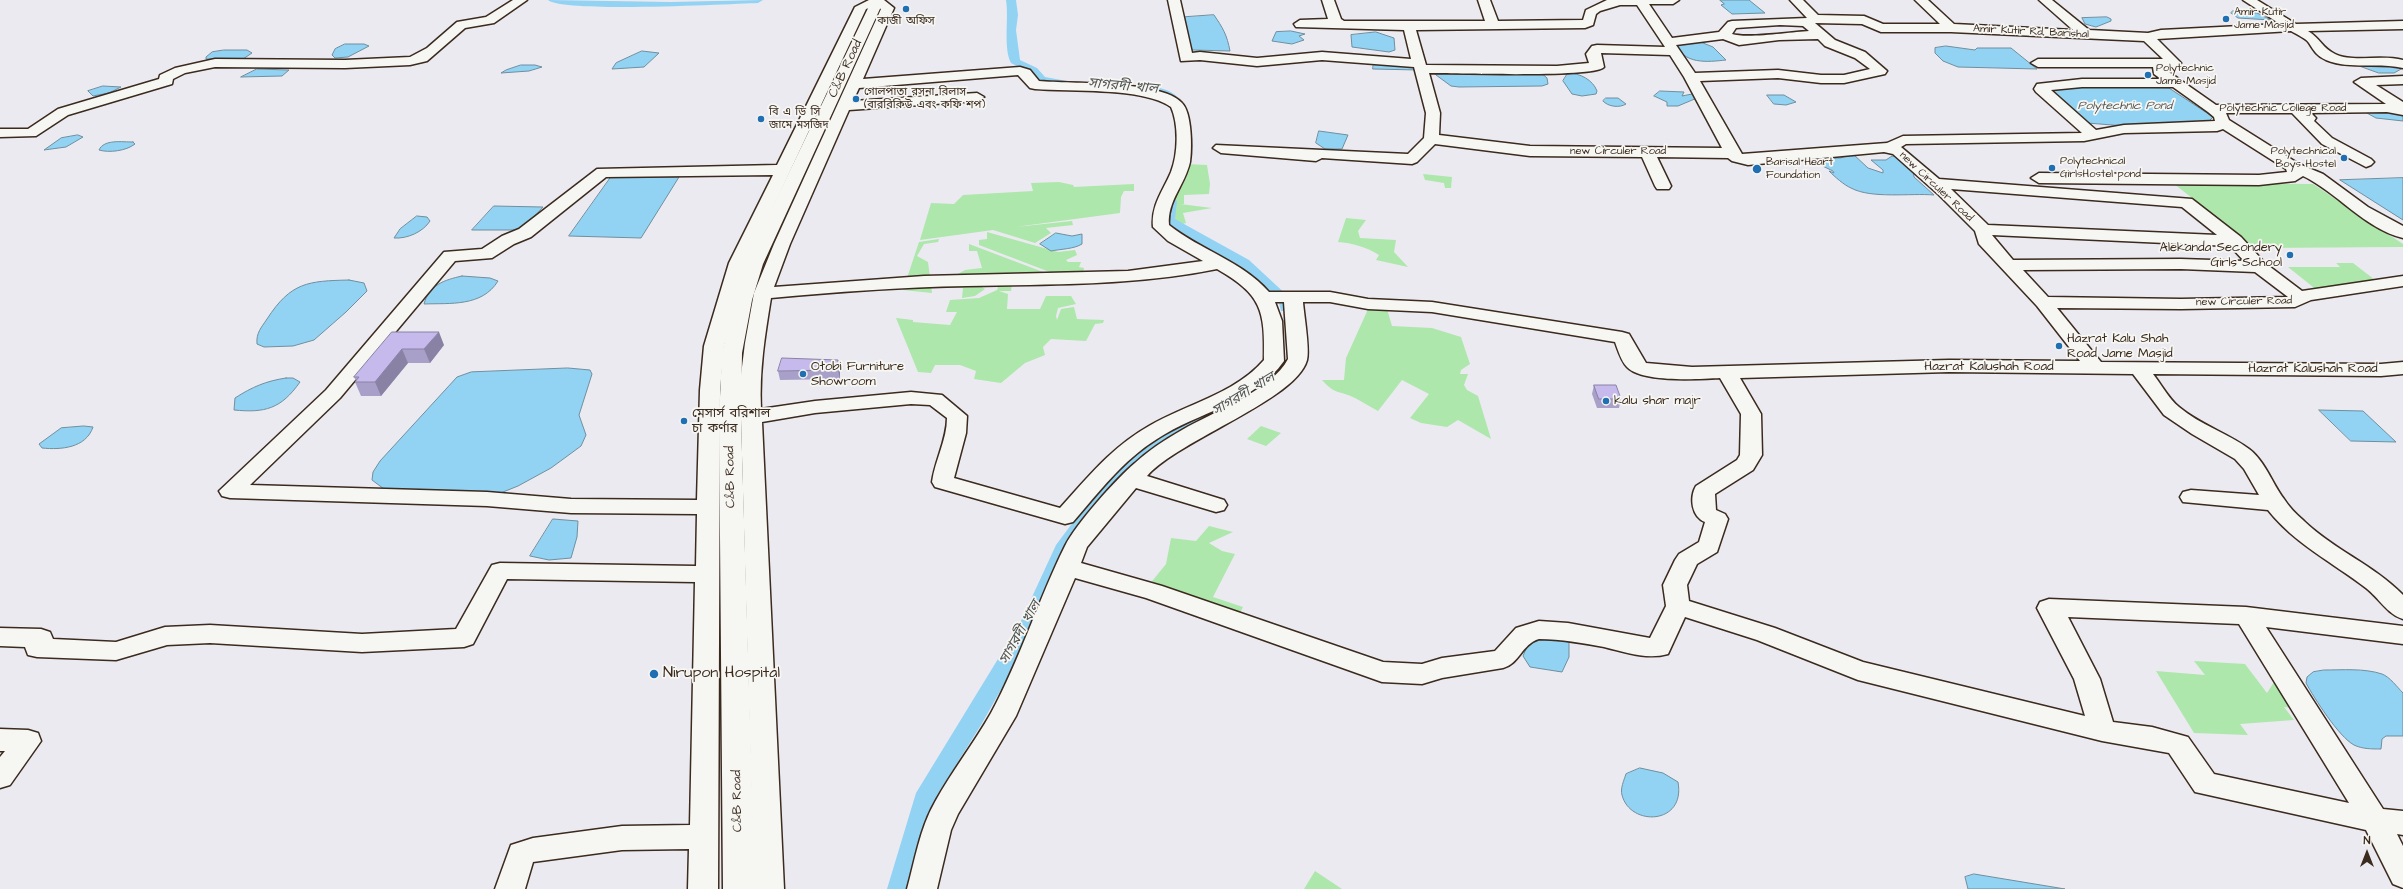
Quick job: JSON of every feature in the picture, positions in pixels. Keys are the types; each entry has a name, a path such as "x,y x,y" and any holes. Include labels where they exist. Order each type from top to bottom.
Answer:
{"highway":[{"name":"C&B Road","path":"739,889 730,419 732,353 743,300 754,264 878,0"}],"street":[{"path":"0,133 31,133 63,112 167,81 165,78 182,68 195,65 220,63 338,64 410,61 422,58 462,25 490,20 520,0"},
{"path":"703,889 710,390 714,346 738,263 861,8 878,0 888,8 843,106 763,293 754,343 750,383 769,889"},
{"path":"1174,0 1186,58 1200,56 1257,62 1322,56 1421,66 1557,70 1597,67 1593,54 1597,49 1670,46 1724,35 1744,41 1773,37 1821,35"},
{"path":"1328,0 1335,21 1338,23"},
{"path":"1484,0 1493,26"},
{"path":"1300,24 1338,23 1409,26 1585,24 1589,22 1590,13 1600,4 1610,1 1673,0"},
{"path":"1691,77 1778,74 1821,79 1844,79 1880,71 1860,55 1830,43 1821,35 1796,0"},
{"path":"1921,0 1951,28"},
{"path":"2045,0 2087,35"},
{"path":"2249,0 2316,42 2316,47 2319,50 2342,62 2383,60 2403,64"},
{"path":"1640,1 1691,77 1732,153"},
{"name":"Amir Kutir Rd, Barishal","path":"1724,35 1732,24 1780,20 1864,20 1881,28 1951,28 2004,32 2148,37 2161,34 2291,27 2403,25"},
{"path":"1222,148 1316,156 1317,153 1412,159 1431,139 1433,113 1409,26"},
{"path":"1881,28 1892,38 1978,39 1995,36 2004,32"},
{"path":"2148,37 2174,63"},
{"path":"2038,63 2174,63"},
{"name":"Polytechnic College Road","path":"2174,63 2158,70 2213,109 2403,109"},
{"path":"752,417 815,407 911,398 935,399 957,416 958,429 944,465 943,482 1065,518 1115,460 1130,447 1162,427 1204,408 1270,368 1274,361 1274,337 1271,310 1264,297 1235,270 1180,242 1161,227 1161,208 1182,161 1183,127 1177,104 1166,97 1128,90 1035,85 1025,73 1020,71 853,84"},
{"path":"2403,80 2361,82 2403,109"},
{"path":"2092,134 2040,88 2082,83 2175,83"},
{"path":"843,106 977,98"},
{"path":"2295,108 2309,118 2306,118 2306,122 2315,131 2366,162"},
{"path":"2213,109 2221,116 2222,122 2294,167 2316,177 2362,210 2403,233"},
{"path":"1889,148 1903,140 2084,137 2092,134 2124,129 2216,127 2222,122"},
{"name":"new Circuler Road","path":"1431,139 1530,151 1732,153 1737,158 1748,160 1873,147 1889,148 1898,151 1935,183 1983,230 1984,240 2043,302 2181,304 2295,302 2306,295 2321,292 2403,281"},
{"path":"1647,152 1664,186"},
{"path":"2051,192 2035,178 2259,180 2295,176 2294,167"},
{"path":"709,507 571,506 487,499 230,491 333,394 364,360 450,256 486,254 508,240 525,233 602,172 784,170"},
{"path":"1935,183 2186,202 2236,241 2259,267 2302,298"},
{"path":"1983,230 2236,241"},
{"path":"763,293 897,282 1092,280 1163,274 1219,263"},
{"path":"2009,265 2181,264 2259,267"},
{"path":"922,889 937,830 945,810 1003,716 1044,626 1066,566 1077,545 1106,508 1132,479 1158,454 1178,441 1252,401 1289,373 1298,359 1293,297 1264,297"},
{"name":"Hazrat Kalushah Road","path":"1293,297 1330,297 1368,304 1432,307 1622,338 1634,363 1646,370 1727,373 1949,366 2403,368"},
{"path":"2043,302 2095,367"},
{"path":"2139,368 2171,411 2198,430 2242,454 2252,465 2275,503 2295,528 2314,544 2376,583 2403,610"},
{"path":"1066,566 1154,592 1382,672 1422,674 1442,668 1503,659 1514,644 1529,632 1547,629 1647,648 1660,647 1678,606 1675,586 1681,576 1687,560 1709,546 1715,529 1717,519 1705,514 1704,491 1745,465 1751,455 1751,414 1727,373"},
{"path":"1132,479 1216,505"},
{"path":"2191,497 2275,503"},
{"path":"0,637 41,638 37,648 116,651 141,645 165,636 210,634 362,643 464,638 500,572 708,574"},
{"path":"1678,606 1766,634 1858,670 2102,731 2152,738 2178,745 2205,784 2375,820 2403,822"},
{"path":"2102,731 2087,679 2057,620 2049,608 2246,616 2403,635"},
{"path":"2246,616 2375,820 2403,875"},
{"path":"0,740 28,741 0,777"},
{"path":"510,889 521,854 533,850 622,838 703,836"}],"green space":[{"path":"1186,164 1207,165 1210,184 1209,194 1184,195 1184,204 1180,204 1212,208 1183,213 1186,223 1183,224 1169,217 1169,204"},
{"path":"1423,174 1452,177 1451,188 1445,188 1444,183 1425,180"},
{"path":"1059,182 1073,185 1074,187 1134,184 1134,191 1124,191 1121,197 1120,213 1015,227 1072,221 1073,225 1046,228 1051,233 1035,243 993,230 920,240 931,203 954,204 963,195 1033,191 1031,183"},
{"path":"2173,183 2313,184 2403,244 2403,247 2255,248"},
{"path":"1346,218 1366,220 1358,231 1360,238 1396,240 1394,252 1408,267 1376,260 1379,255 1370,250 1354,244 1338,242"},
{"path":"987,232 1058,252 1075,250 1077,255 1066,260 1068,262 1081,262 1079,267 1084,268 1083,274 1068,279 979,245 979,240 987,239"},
{"path":"939,239 938,242 924,244 917,256 928,262 932,293 903,290 919,242"},
{"path":"969,244 1067,281 1067,285 1012,285 1011,291 999,291 1008,294 1007,309 1040,309 1046,296 1071,296 1076,304 1058,308 1056,316 1057,320 1061,309 1074,307 1077,319 1104,320 1103,323 1095,324 1086,341 1051,339 1043,347 1045,355 1025,363 1001,383 974,379 976,371 960,365 935,365 931,373 918,372 896,318 913,320 913,322 950,325 957,312 946,312 950,300 979,298 997,290 998,288 992,281 982,287 985,289 975,296 962,298 963,288 938,288 949,279 965,270 982,268 977,251 969,251"},
{"path":"2336,263 2353,263 2379,283 2318,291 2288,267 2340,267"},
{"path":"1369,307 1387,309 1392,326 1432,328 1461,337 1470,364 1461,370 1460,374 1468,374 1464,385 1467,390 1478,396 1491,439 1458,420 1447,427 1421,423 1410,418 1429,394 1402,380 1378,411 1355,398 1334,390 1326,385 1322,380 1344,380 1346,358"},
{"path":"1261,426 1281,433 1266,446 1247,439"},
{"path":"1209,526 1233,532 1209,543 1222,551 1235,554 1213,597 1243,607 1237,619 1149,585 1166,564 1171,538 1196,541"},
{"path":"2194,661 2245,664 2267,693 2274,682 2295,708 2284,707 2294,720 2240,724 2248,735 2194,733 2156,671 2205,675"},
{"path":"1315,871 1342,889 1304,889"}],"water":[{"path":"1720,0 1749,0 1765,13 1732,14 1721,5 1724,4"},
{"path":"2233,11 2257,13 2271,20 2238,18 2231,13"},
{"path":"1214,15 1228,40 1230,51 1192,50 1182,20 1185,17"},
{"path":"2107,17 2111,19 2111,21 2096,27 2085,24 2082,18"},
{"path":"1291,31 1305,34 1299,36 1304,40 1292,44 1272,41 1276,32"},
{"path":"1376,32 1394,38 1395,50 1389,52 1352,47 1351,35"},
{"path":"1698,41 1713,47 1726,60 1704,61 1690,59 1679,50 1675,43"},
{"path":"345,44 364,44 369,46 348,57 335,58 332,55 335,49"},
{"path":"1946,46 1975,50 1977,48 2011,48 2037,69 1958,67 1943,61 1935,53 1935,48"},
{"path":"224,50 247,50 252,53 243,59 206,59 206,57 212,52"},
{"path":"642,51 659,53 644,67 612,69 616,63"},
{"path":"1374,62 1411,65 1418,70 1373,69"},
{"path":"2354,64 2403,68 2394,73 2379,73"},
{"path":"521,65 535,65 542,67 529,71 501,73 506,70"},
{"path":"257,69 289,70 282,76 241,77"},
{"path":"1540,72 1547,78 1548,84 1542,86 1459,87 1451,86 1435,73"},
{"path":"1568,73 1577,74 1589,80 1597,91 1596,94 1582,96 1572,94 1563,81"},
{"path":"103,86 121,87 109,93 93,96 88,91"},
{"name":"Polytechnic Pond","path":"2104,86 2169,88 2213,117 2208,122 2125,126 2087,123 2047,90"},
{"path":"1660,91 1684,92 1682,96 1692,94 1697,98 1678,106 1667,106 1667,102 1654,96"},
{"path":"1767,95 1784,95 1796,102 1786,105 1774,104"},
{"path":"1606,98 1618,98 1626,104 1621,106 1611,106 1603,101"},
{"path":"2374,111 2403,114 2403,121 2376,118 2365,112"},
{"path":"1319,131 1348,135 1342,149 1325,149 1316,143"},
{"path":"78,135 83,137 66,147 44,150 61,138"},
{"path":"133,142 135,144 122,150 99,150 101,146 109,143"},
{"path":"1853,154 1868,168 1883,173 1883,170 1871,160 1886,160 1892,156 1897,157 1913,170 1914,177 1934,195 1880,195 1859,191 1845,185 1829,171 1834,173 1833,171 1810,160 1814,158 1840,158"},
{"path":"611,177 679,177 641,238 569,236"},
{"path":"2403,178 2403,220 2340,180"},
{"path":"494,206 543,207 522,230 472,230"},
{"path":"417,216 427,217 430,221 427,225 414,234 394,238 400,229"},
{"path":"1056,233 1072,236 1082,234 1082,244 1071,248 1051,251 1040,244"},
{"path":"462,276 490,278 498,281 483,295 465,302 424,304 430,292 438,284 449,279"},
{"path":"349,280 364,283 367,291 314,340 293,346 264,347 257,344 258,334 263,325 284,297 302,286 311,283"},
{"path":"568,368 590,370 592,374 579,415 586,435 581,446 551,468 518,486 498,494 388,492 372,480 373,472 380,461 457,377 471,372"},
{"path":"286,378 293,378 300,382 279,404 263,410 234,410 235,398 241,394 266,383"},
{"path":"2319,410 2363,411 2396,442 2351,441"},
{"path":"84,426 93,427 90,434 79,443 72,446 49,449 42,448 39,444 61,428"},
{"path":"553,519 578,521 577,537 571,558 549,560 530,556"},
{"path":"1569,633 1569,657 1562,672 1530,667 1523,656 1531,637"},
{"path":"2324,670 2368,671 2388,677 2403,693 2403,736 2386,736 2382,739 2381,749 2360,747 2348,741 2327,717 2306,683 2307,677 2313,672"},
{"path":"1640,768 1663,773 1678,782 1678,796 1674,807 1666,813 1656,817 1645,816 1635,813 1627,805 1622,795 1624,779 1626,774"},
{"path":"1974,874 2065,889 1968,889 1965,877"}],"building":[{"path":"392,332 439,332 424,349 402,349 375,382 355,382 359,377 354,377"},
{"path":"782,358 838,360 838,370 778,371"},
{"path":"1594,385 1616,385 1621,399 1599,399"}],"waterway":[{"name":"সাগরদী খাল","path":"553,0 568,2 670,5 758,0"},
{"name":"সাগরদী খাল","path":"1011,0 1013,15 1011,30 1015,61 1037,73 1041,80 1068,84"},
{"name":"সাগরদী খাল","path":"1135,89 1157,90 1169,94 1179,104 1183,112"},
{"name":"সাগরদী খাল","path":"1171,201 1168,221 1244,263 1286,302 1286,308"},
{"name":"সাগরদী খাল","path":"898,889 927,793 974,719 1029,624 1062,549 1109,486 1141,455 1255,390 1282,371 1285,365"}],"place":[{"name":"কাজী অফিস","path":"906,9"},
{"name":"Amir Kutir Jame Masjid","path":"2226,19"},
{"name":"Polytechnic Jame Masjid","path":"2148,75"},
{"name":"গোলপাতা রসনা বিলাস (বারবিকিউ এবং কফি শপ)","path":"856,99"},
{"name":"বি এ ডি সি জামে মসজিদ","path":"761,119"},
{"name":"Polytechnical Boys Hostel","path":"2344,158"},
{"name":"Polytechnical GirlsHostel pond","path":"2052,168"},
{"name":"Barisal Heart Foundation","path":"1757,169"},
{"name":"Alekanda Secondery Girls School","path":"2290,255"},
{"name":"Hazrat Kalu Shah Road Jame Masjid","path":"2059,346"},
{"name":"Otobi Furniture Showroom","path":"803,374"},
{"name":"kalu shar majr","path":"1606,401"},
{"name":"মেসার্স বরিশাল চা কর্ণার","path":"684,421"},
{"name":"Nirupon Hospital","path":"654,674"}]}
